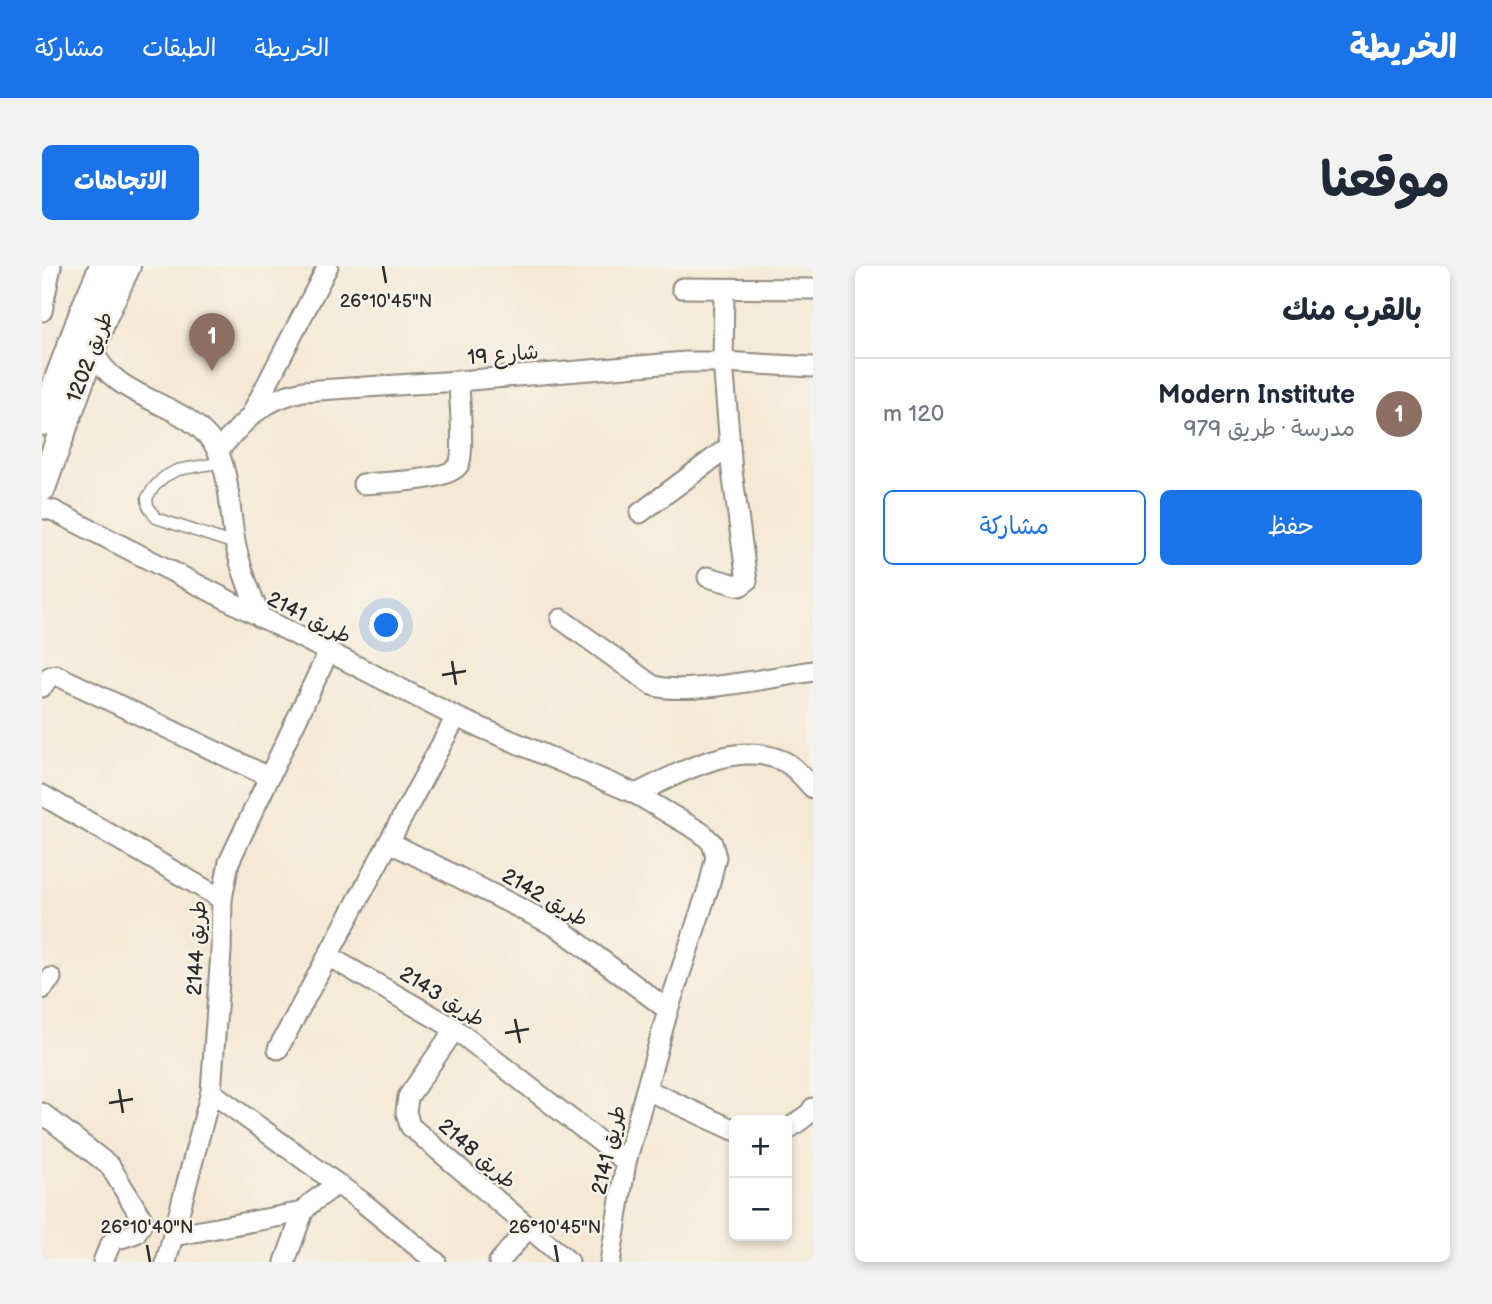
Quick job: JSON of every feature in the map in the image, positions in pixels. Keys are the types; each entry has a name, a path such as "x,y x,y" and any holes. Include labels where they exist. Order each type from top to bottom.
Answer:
{"street":[{"path":"42,311 51,266"},
{"name":"طريق 1202","path":"42,422 103,266"},
{"name":"طريق 1202","path":"42,488 103,318 127,266"},
{"path":"251,414 326,267"},
{"path":"682,288 813,289"},
{"path":"708,577 740,586 747,581 730,446 723,362 724,289"},
{"path":"84,310 74,371 80,379 116,381"},
{"path":"92,349 99,363 116,381 193,423 212,442 220,457 243,573 261,618"},
{"name":"شارع 19","path":"220,457 251,414 274,399 303,391 686,362 813,367"},
{"path":"363,484 436,477 450,473 459,465 459,381"},
{"path":"639,513 730,446"},
{"name":"طريق 2141","path":"42,508 54,511 456,717 636,794 702,833 712,843 716,858 709,887 668,1010 626,1162 610,1262"},
{"path":"561,618 652,685 663,690 813,671"},
{"name":"طريق 2144","path":"166,1262 211,1092 222,899 229,862 328,653"},
{"path":"49,681 268,776"},
{"path":"278,1049 456,717"},
{"path":"636,794 723,755 762,756 786,762 813,788"},
{"path":"42,795 222,899"},
{"name":"طريق 2142","path":"389,842 559,928 668,1010"},
{"name":"طريق 2143","path":"328,956 456,1029 626,1162"},
{"name":"طريق 2148","path":"456,1029 408,1097 407,1119 410,1126 569,1262"},
{"name":"طريق 2141","path":"647,1090 729,1128"},
{"path":"211,1092 337,1184 436,1262"},
{"path":"792,1126 813,1108"},
{"path":"42,1113 110,1166 142,1219 136,1233 110,1241 103,1262"},
{"path":"285,1262 303,1212 319,1196 337,1184"},
{"path":"173,1236 303,1212"},
{"path":"499,1262 528,1228"}],"lane":[{"path":"220,457 177,470 164,477 154,486 147,498 148,506 156,518 236,544"}],"place":[{"name":"Modern Institute","path":"212,371"}]}
